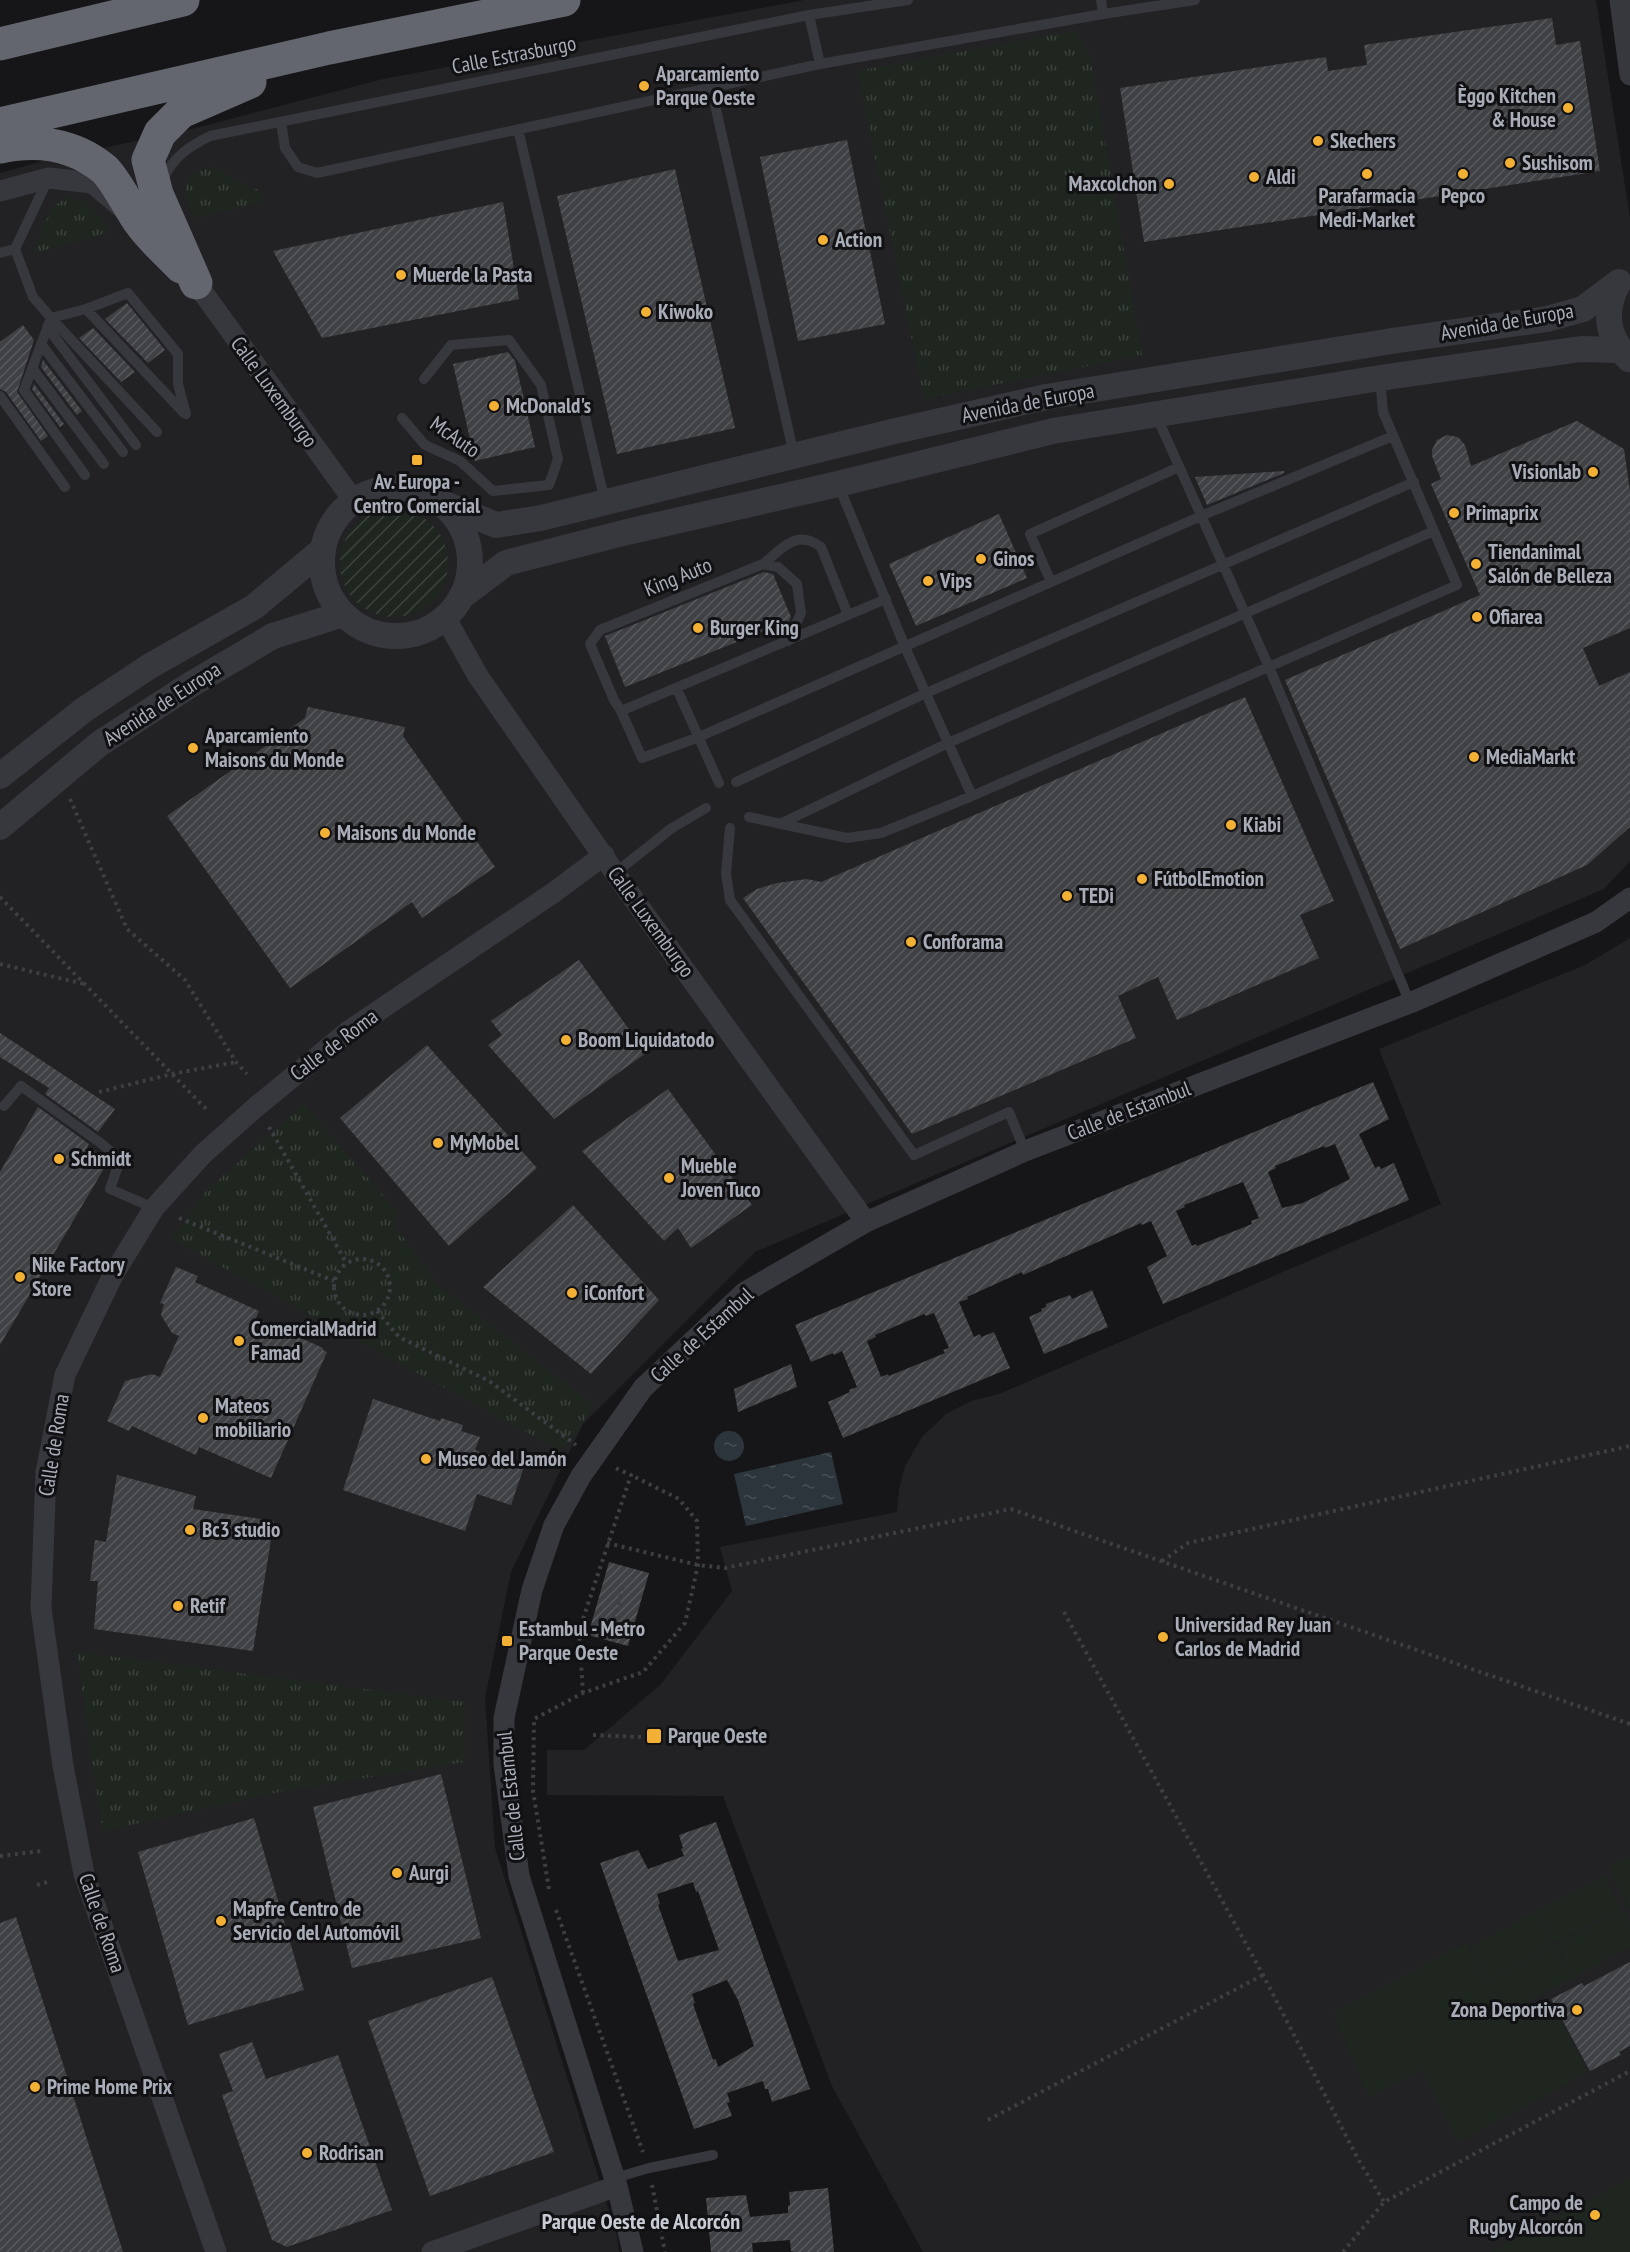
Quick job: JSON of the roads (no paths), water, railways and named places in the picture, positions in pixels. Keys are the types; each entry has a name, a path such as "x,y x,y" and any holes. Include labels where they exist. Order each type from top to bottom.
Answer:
{"highway":[{"path":"0,44 183,0"},
{"path":"0,124 329,48 564,0"},
{"path":"196,283 157,194 148,160 160,132 181,112 329,48"},
{"path":"0,147 19,143 44,142 71,149 105,170 141,225 196,283"}],"street":[{"path":"1620,0 1630,75"},
{"path":"0,190 49,178 92,183 141,225"},
{"path":"1624,277 1611,298 1608,316 1611,334 1624,355"},
{"name":"Avenida de Europa","path":"440,502 496,525 541,518 1046,397 1381,343 1547,319 1583,309 1624,277"},
{"name":"Calle Luxemburgo","path":"196,283 354,501"},
{"name":"Avenida de Europa","path":"461,597 506,563 1053,431 1380,378 1581,349 1624,355"},
{"path":"397,488 420,492 440,502 455,518 465,536 470,556 468,578 461,597 445,617 426,630 404,635 382,635 361,627 343,614 325,586 321,571 321,551 335,519 354,501 374,491 397,488"},
{"name":"Avenida de Europa","path":"0,776 85,709 150,666 254,607 321,551"},
{"name":"Avenida de Europa","path":"0,827 99,744 190,684 273,636 343,614"},
{"name":"Calle Luxemburgo","path":"445,617 478,676 866,1222"},
{"name":"Calle de Roma","path":"216,2252 84,1874 63,1767 41,1608 46,1472 65,1375 113,1275 154,1208 203,1154 257,1106 350,1030 553,893 610,864"},
{"name":"Calle de Estambul","path":"633,2252 616,2182 519,1875 504,1764 504,1718 532,1590 554,1526 581,1476 643,1388 745,1292 866,1222 1025,1151 1410,1003 1596,922 1630,897"},
{"path":"432,2252 616,2182"}],"lane":[{"name":"Calle Estrasburgo","path":"157,194 169,165 187,147 210,136 809,15 908,0"},
{"path":"1101,0 1103,14"},
{"path":"281,122 285,148 298,167 318,173 820,64 1195,0"},
{"path":"809,15 820,64"},
{"path":"711,87 794,456"},
{"path":"518,129 606,502"},
{"path":"49,178 15,249 33,297 49,323 136,445"},
{"path":"0,253 15,249"},
{"path":"85,475 24,390 49,323 128,293 178,354 178,384 186,414 86,309"},
{"path":"49,323 157,432"},
{"name":"McAuto","path":"402,418 425,445 460,461 493,491 549,485 558,459 541,385 509,340 451,345 424,379"},
{"path":"41,344 123,452"},
{"path":"32,368 104,464"},
{"path":"749,817 847,838 881,833 972,796 1457,585 1393,436 1382,406 1380,378"},
{"path":"0,396 65,487"},
{"path":"1156,415 1269,667 1410,1003"},
{"path":"886,599 621,711 642,759 699,737 1201,516 1393,436"},
{"path":"1051,582 1030,534 1179,467"},
{"path":"736,782 926,693 1414,482"},
{"path":"838,484 904,647 972,796"},
{"path":"780,824 948,743 1434,531"},
{"path":"763,564 794,540 812,541 821,548 848,615"},
{"path":"763,564 778,567 797,584 801,612 788,641"},
{"name":"King Auto","path":"621,711 590,644 600,630 763,564"},
{"path":"676,689 719,783"},
{"path":"610,864 706,808"},
{"path":"730,828 726,874 730,900 914,1155 1009,1112 1025,1151"},
{"path":"1,1107 21,1086 102,1144 120,1160 110,1189 154,1208"},
{"path":"616,2182 649,2168 713,2155"}],"water":[{"path":"729,1431 740,1435 744,1446 740,1457 729,1461 718,1457 714,1446 718,1435"},
{"path":"831,1452 843,1504 746,1526 734,1474"}],"place":[{"name":"Aparcamiento Parque Oeste","path":"644,86"},
{"name":"Èggo Kitchen & House","path":"1568,108"},
{"name":"Skechers","path":"1318,141"},
{"name":"Sushisom","path":"1510,163"},
{"name":"Parafarmacia Medi-Market","path":"1367,174"},
{"name":"Pepco","path":"1463,174"},
{"name":"Aldi","path":"1254,177"},
{"name":"Maxcolchon","path":"1169,184"},
{"name":"Action","path":"823,240"},
{"name":"Muerde la Pasta","path":"401,275"},
{"name":"Kiwoko","path":"646,312"},
{"name":"McDonald's","path":"494,406"},
{"name":"Av. Europa - Centro Comercial","path":"417,460"},
{"name":"Visionlab","path":"1593,472"},
{"name":"Primaprix","path":"1454,513"},
{"name":"Ginos","path":"981,559"},
{"name":"Tiendanimal Salón de Belleza","path":"1476,564"},
{"name":"Vips","path":"928,581"},
{"name":"Ofiarea","path":"1477,617"},
{"name":"Burger King","path":"698,628"},
{"name":"Aparcamiento Maisons du Monde","path":"193,748"},
{"name":"MediaMarkt","path":"1474,757"},
{"name":"Kiabi","path":"1231,825"},
{"name":"Maisons du Monde","path":"325,833"},
{"name":"FútbolEmotion","path":"1142,879"},
{"name":"TEDi","path":"1067,896"},
{"name":"Conforama","path":"911,942"},
{"name":"Boom Liquidatodo","path":"566,1040"},
{"name":"MyMobel","path":"438,1143"},
{"name":"Schmidt","path":"59,1159"},
{"name":"Mueble Joven Tuco","path":"669,1178"},
{"name":"Nike Factory Store","path":"20,1277"},
{"name":"iConfort","path":"572,1293"},
{"name":"ComercialMadrid Famad","path":"239,1341"},
{"name":"Mateos mobiliario","path":"203,1418"},
{"name":"Museo del Jamón","path":"426,1459"},
{"name":"Bc3 studio","path":"190,1530"},
{"name":"Retif","path":"178,1606"},
{"name":"Universidad Rey Juan Carlos de Madrid","path":"1163,1637"},
{"name":"Estambul - Metro Parque Oeste","path":"507,1641"},
{"name":"Parque Oeste","path":"654,1736"},
{"name":"Aurgi","path":"397,1873"},
{"name":"Mapfre Centro de Servicio del Automóvil","path":"221,1921"},
{"name":"Zona Deportiva","path":"1577,2010"},
{"name":"Prime Home Prix","path":"35,2087"},
{"name":"Rodrisan","path":"307,2153"},
{"name":"Campo de Rugby Alcorcón","path":"1595,2215"}],"district":[{"name":"Parque Oeste de Alcorcón","path":"641,2221"}]}
